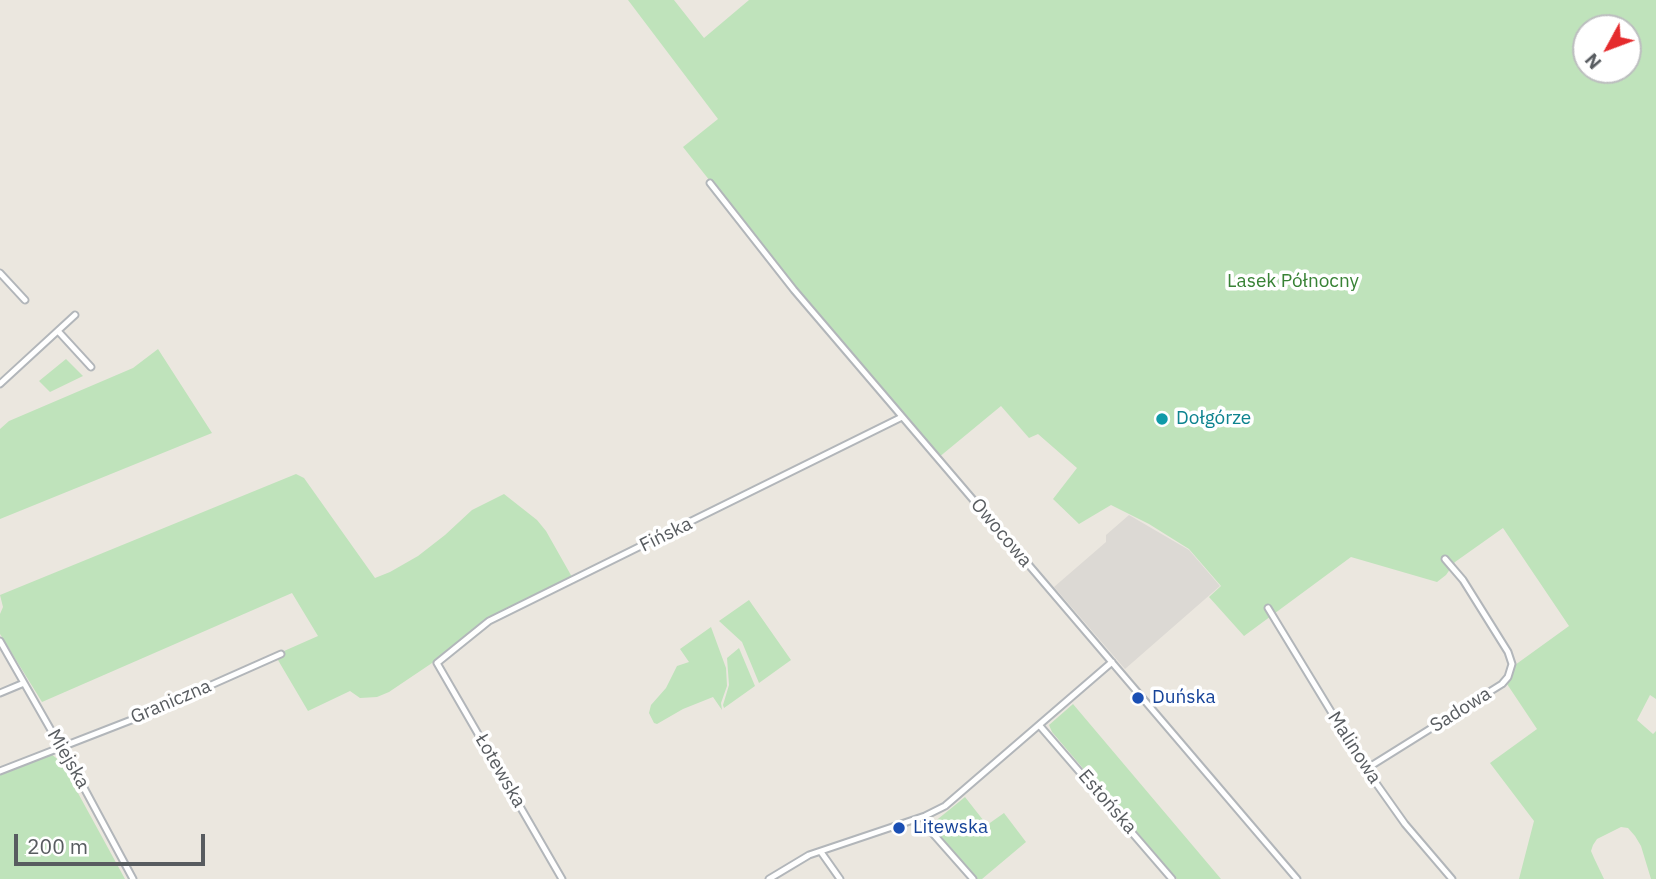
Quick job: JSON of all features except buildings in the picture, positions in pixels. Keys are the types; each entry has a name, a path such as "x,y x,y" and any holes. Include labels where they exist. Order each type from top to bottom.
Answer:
{"street":[{"name":"Owocowa","path":"710,183 794,290 1297,879"},
{"path":"0,273 25,300"},
{"path":"0,285 6,279"},
{"path":"0,384 75,315"},
{"path":"58,331 91,367"},
{"name":"Fińska","path":"437,663 489,621 902,418"},
{"name":"Sadowa","path":"1366,769 1502,684 1508,677 1512,664 1508,652 1464,580 1445,559"},
{"name":"Malinowa","path":"1268,608 1366,769 1405,824 1452,879"},
{"name":"Miejska","path":"0,641 133,879"},
{"name":"Graniczna","path":"0,771 139,716 281,654"},
{"path":"769,879 809,855 925,816 950,803 1112,662"},
{"name":"Łotewska","path":"437,663 562,879"},
{"path":"0,693 24,683"},
{"name":"Estońska","path":"1040,726 1172,879"},
{"path":"925,816 928,828 972,879"},
{"path":"821,852 840,879"}],"shaded area":[{"path":"1129,515 1189,550 1220,586 1125,669 1054,587 1106,542 1106,535"}],"green space":[{"name":"Lasek Północny","path":"628,0 674,0 704,38 749,0 1656,0 1656,699 1650,695 1637,720 1653,734 1656,731 1656,879 1651,879 1641,846 1635,836 1628,828 1621,827 1597,839 1591,851 1604,879 1519,879 1534,821 1490,763 1537,729 1507,684 1515,665 1569,626 1503,528 1455,562 1437,582 1351,557 1244,636 1209,597 1221,586 1189,549 1149,524 1111,505 1079,524 1053,499 1077,468 1038,434 1029,438 1001,406 938,458 768,254 683,147 718,119"},
{"path":"158,349 212,433 0,519 0,429 9,421 133,368"},
{"path":"66,359 83,376 50,392 39,381"},
{"path":"296,474 304,478 375,578 418,556 472,510 504,494 537,520 572,577 487,618 435,661 377,697 360,698 350,691 308,711 275,655 318,636 292,593 42,702 0,634 0,614 3,607 0,595"},
{"path":"749,600 791,660 759,683 742,642 719,621"},
{"path":"711,627 726,668 727,686 721,703 722,710 713,697 683,709 657,724 654,723 649,713 651,705 666,688 677,666 689,662 680,649"},
{"path":"739,648 755,686 724,708 729,685 727,658"},
{"path":"1073,704 1221,879 1177,879 1052,732 1049,725"},
{"path":"50,753 61,762 125,879 0,879 0,771"},
{"path":"965,797 987,825 1004,813 1026,842 982,879 975,879 932,828 933,823"}],"place":[{"name":"Dołgórze","path":"1162,419"},
{"name":"Duńska","path":"1138,698"},
{"name":"Litewska","path":"899,828"}]}
